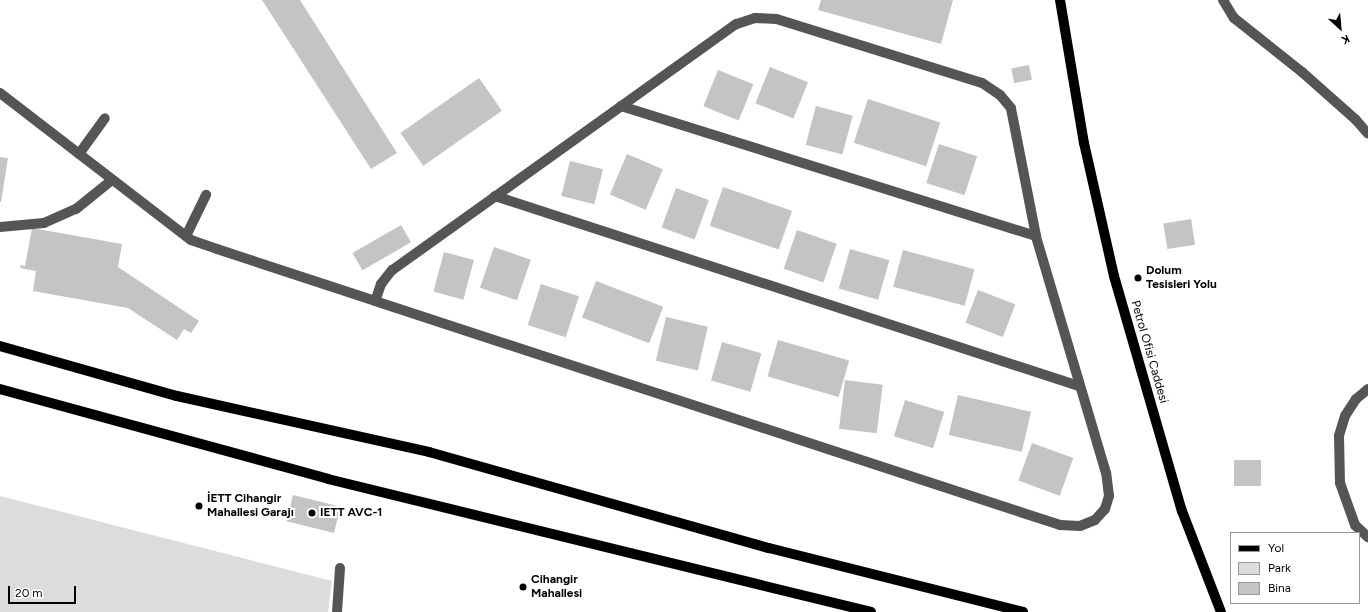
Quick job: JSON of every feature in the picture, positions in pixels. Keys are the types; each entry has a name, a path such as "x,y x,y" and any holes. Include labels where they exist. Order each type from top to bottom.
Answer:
{"main road":[{"name":"Petrol Ofisi Caddesi","path":"1060,0 1084,143 1114,276 1182,511 1221,612"},
{"path":"0,346 177,396 429,452 769,548 1023,612"},
{"path":"0,389 328,479 871,612"}],"street":[{"path":"1223,0 1234,18 1302,72 1356,120 1368,134"},
{"path":"0,93 186,236 217,249 375,301 1060,524 1080,526 1095,520 1105,509 1109,496 1106,474 1036,236 1011,108 1000,95 982,83 776,19 755,18 736,24 392,270 381,284 375,301"},
{"path":"621,106 1036,236"},
{"path":"79,154 105,118"},
{"path":"0,227 44,223 76,209 112,180"},
{"path":"186,236 206,195"},
{"path":"495,196 1079,386"},
{"path":"1368,389 1356,399 1345,416 1338,436 1340,483 1355,525 1368,537"},
{"path":"337,612 340,568"}],"green space":[{"path":"0,496 332,581 328,612 0,612"}],"building":[{"path":"262,0 300,0 397,153 371,169"},
{"path":"821,0 953,0 941,44 818,10"},
{"path":"1029,65 1032,80 1014,83 1011,68"},
{"path":"770,67 808,82 793,119 755,103"},
{"path":"718,70 753,84 739,120 703,106"},
{"path":"479,78 502,111 423,166 400,133"},
{"path":"868,99 940,122 926,166 854,143"},
{"path":"816,106 853,116 842,154 806,145"},
{"path":"939,144 977,156 964,195 926,183"},
{"path":"627,154 663,169 646,210 610,195"},
{"path":"0,157 8,158 1,202 0,202"},
{"path":"570,161 603,169 594,204 561,196"},
{"path":"723,187 792,211 779,250 710,226"},
{"path":"676,188 709,200 695,239 662,227"},
{"path":"1191,219 1195,245 1167,249 1163,223"},
{"path":"401,225 411,242 363,270 353,253"},
{"path":"32,228 122,244 118,267 199,321 191,333 184,329 177,340 128,308 33,291 36,271 20,268 21,265 25,266"},
{"path":"797,230 837,244 823,282 784,269"},
{"path":"494,247 531,260 517,300 480,288"},
{"path":"850,249 889,260 878,300 839,288"},
{"path":"903,250 974,269 965,306 893,287"},
{"path":"444,252 474,260 463,300 433,292"},
{"path":"596,281 663,307 649,343 582,317"},
{"path":"541,284 579,296 566,337 528,325"},
{"path":"978,290 1015,304 1003,337 965,323"},
{"path":"666,317 708,327 698,371 656,361"},
{"path":"778,340 849,360 839,397 768,377"},
{"path":"722,342 761,353 750,392 711,380"},
{"path":"845,380 883,385 877,433 839,429"},
{"path":"958,395 1031,412 1022,452 949,435"},
{"path":"905,400 944,412 933,448 894,436"},
{"path":"1032,443 1073,458 1060,496 1018,481"},
{"path":"1234,460 1261,460 1261,486 1234,486"},
{"name":"IETT AVC-1","path":"293,495 341,507 334,533 286,521"}],"place":[{"name":"Dolum Tesisleri Yolu","path":"1138,278"},
{"name":"İETT Cihangir Mahallesi Garajı","path":"199,506"},
{"name":"IETT AVC-1","path":"312,513"},
{"name":"Cihangir Mahallesi","path":"523,587"}]}
